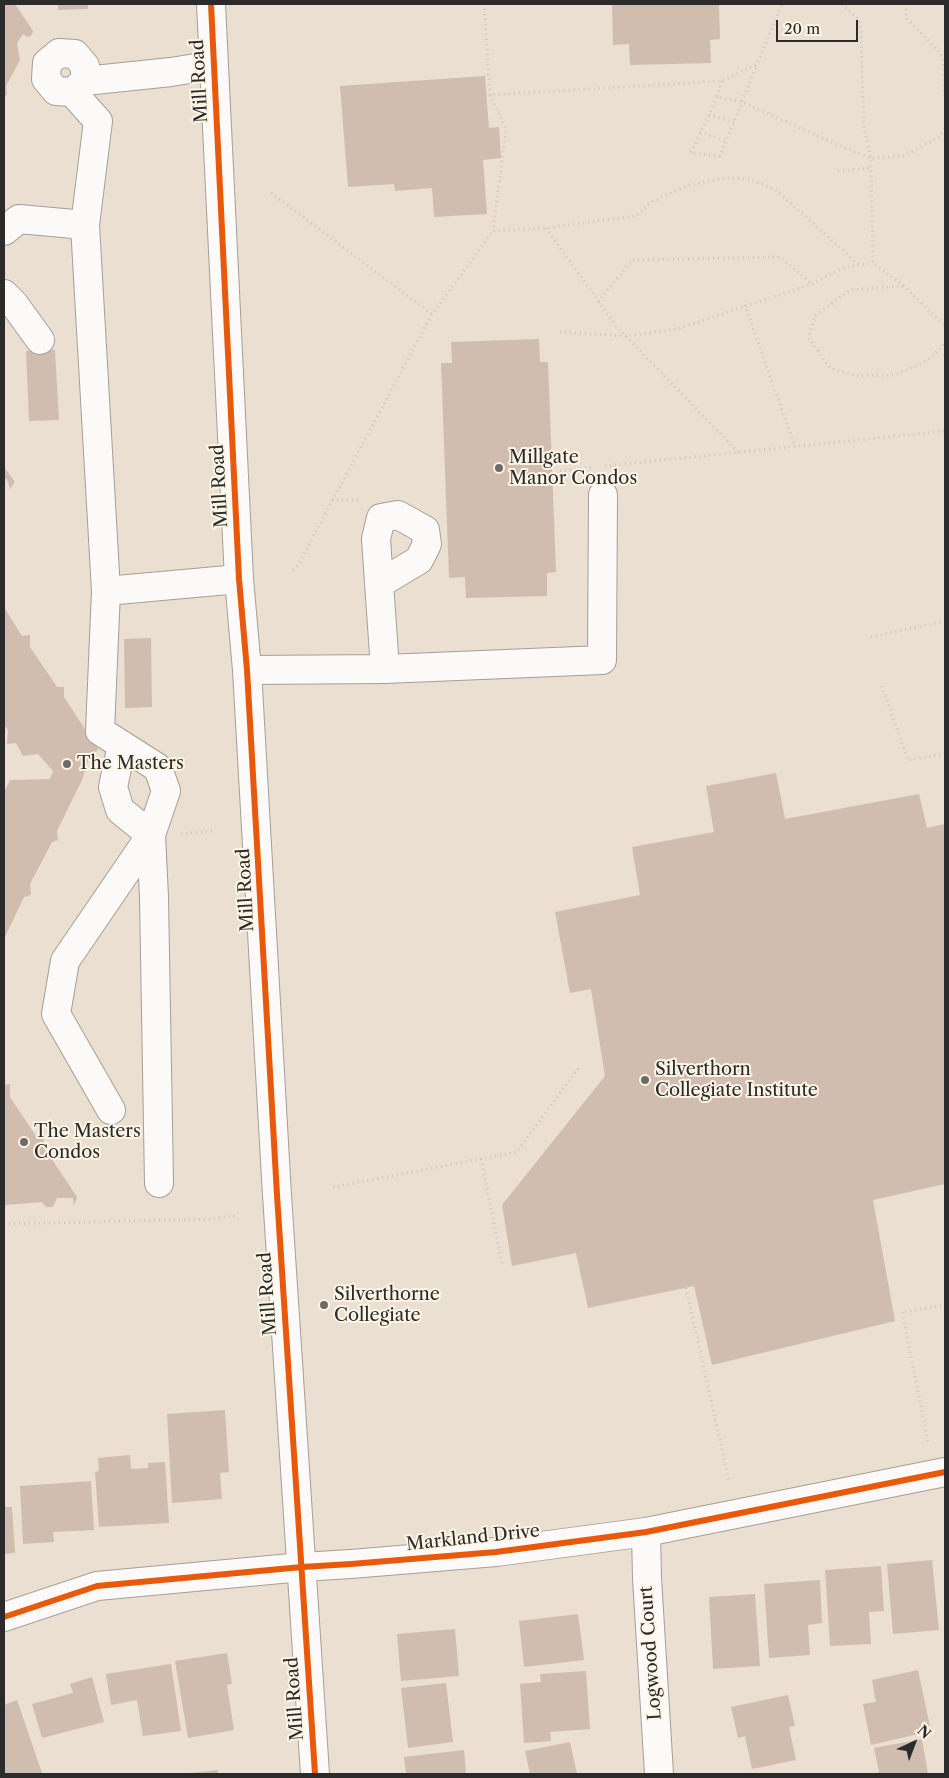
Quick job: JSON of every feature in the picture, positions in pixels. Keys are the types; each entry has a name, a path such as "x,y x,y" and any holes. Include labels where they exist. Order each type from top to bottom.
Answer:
{"street":[{"name":"Mill Road","path":"211,4 239,579 247,670 277,1195 315,1774"},
{"path":"111,1110 56,1014 65,961 150,835 166,791 158,768 100,732 106,592 85,224 98,121 78,87 214,65"},
{"path":"4,231 19,219 85,224"},
{"path":"4,294 14,304 40,340"},
{"path":"247,670 386,669 602,660 603,495"},
{"path":"106,592 239,579"},
{"path":"379,584 386,669"},
{"path":"122,745 113,787 120,810 150,835 154,897 159,1183"},
{"name":"Markland Drive","path":"4,1617 97,1586 302,1567 496,1552 646,1532 945,1472"},
{"name":"Logwood Court","path":"646,1532 646,1578 659,1774"}],"path":[{"path":"293,570 298,565 432,314 493,230 506,129 490,95 484,4"},
{"path":"722,81 717,97 691,152 720,156 782,4"},
{"path":"842,4 859,20 861,33 864,128 871,158 874,263"},
{"path":"906,4 906,18 937,48 943,59 945,97"},
{"path":"490,95 722,81 757,64"},
{"path":"717,97 742,102 871,158 904,156 939,136 945,129"},
{"path":"709,115 734,122"},
{"path":"700,132 727,141"},
{"path":"838,171 871,168"},
{"path":"493,230 546,228 636,216 652,202 689,185 725,178 749,179 776,190 858,264"},
{"path":"271,193 432,314"},
{"path":"546,228 598,302 625,336 739,453"},
{"path":"598,302 632,260 780,257 812,284"},
{"path":"560,332 625,336 677,329 812,284 845,267 874,263 904,286 945,326"},
{"path":"904,286 850,290 816,315 808,337 830,368 857,376 894,375 927,360 945,344"},
{"path":"745,306 794,447"},
{"path":"560,471 945,431"},
{"path":"871,637 945,621"},
{"path":"882,686 908,760 945,754"},
{"path":"183,834 213,831"},
{"path":"333,1187 517,1152 579,1067"},
{"path":"481,1158 502,1263"},
{"path":"4,1224 200,1219 235,1216"},
{"path":"686,1288 729,1481"},
{"path":"928,1441 902,1312 945,1305"}],"building":[{"path":"4,4 15,4 33,31 31,36 27,37 23,34 17,43 20,60 6,86 7,95 4,96"},
{"path":"58,4 88,4 88,9 58,10"},
{"path":"612,4 719,4 720,39 710,40 711,63 630,65 629,44 613,45"},
{"path":"485,76 489,128 499,127 501,158 483,160 487,214 434,217 432,188 395,191 394,184 348,187 340,86"},
{"name":"Millgate Manor Condos","path":"539,339 540,362 548,362 556,572 547,573 547,596 466,598 465,577 449,578 441,363 452,363 451,342"},
{"path":"55,350 59,420 29,421 26,351"},
{"path":"4,467 15,482 10,489 7,479 4,479"},
{"name":"The Masters","path":"4,607 22,636 30,635 30,647 57,687 64,687 64,697 98,749 95,754 90,755 82,780 57,831 58,840 52,842 30,884 31,895 24,897 4,939 4,792 10,780 50,779 53,771 38,754 23,756 16,743 7,744 8,730 4,725"},
{"path":"151,638 152,707 125,708 124,639"},
{"path":"776,773 785,819 919,794 927,828 945,824 945,1184 873,1200 895,1321 712,1365 694,1286 588,1308 576,1253 512,1266 502,1205 605,1076 591,989 570,993 555,912 640,895 632,847 714,832 706,786"},
{"name":"The Masters Condos","path":"10,1084 10,1097 36,1136 43,1136 45,1149 77,1197 74,1206 73,1198 57,1198 53,1207 46,1207 42,1202 4,1204 4,1085"},
{"path":"225,1410 229,1472 220,1473 222,1499 172,1503 167,1414"},
{"path":"130,1455 131,1469 148,1468 148,1463 165,1462 169,1523 99,1527 95,1472 99,1471 98,1458"},
{"path":"91,1481 94,1530 53,1532 54,1542 23,1544 20,1486"},
{"path":"4,1507 12,1507 15,1553 4,1554"},
{"path":"932,1560 939,1630 893,1634 887,1564"},
{"path":"881,1566 884,1611 869,1612 871,1644 830,1646 825,1570"},
{"path":"820,1580 822,1623 808,1625 810,1655 769,1658 764,1584"},
{"path":"755,1594 760,1666 713,1669 709,1597"},
{"path":"578,1614 584,1660 524,1667 519,1621"},
{"path":"455,1629 459,1676 401,1681 397,1634"},
{"path":"227,1653 232,1684 227,1685 234,1730 188,1738 175,1661"},
{"path":"171,1664 181,1731 143,1736 137,1700 111,1705 106,1674"},
{"path":"918,1670 931,1731 871,1745 863,1704 876,1702 872,1680"},
{"path":"586,1671 590,1729 550,1732 551,1741 524,1743 520,1684 541,1682 540,1674"},
{"path":"92,1677 104,1722 42,1738 32,1704 73,1693 70,1684"},
{"path":"446,1683 453,1742 408,1748 401,1688"},
{"path":"788,1695 795,1726 789,1727 796,1760 752,1769 745,1736 738,1738 731,1707"},
{"path":"17,1700 42,1773 39,1774 4,1774 4,1705"},
{"path":"922,1739 928,1774 872,1774 879,1772 874,1748"},
{"path":"570,1742 577,1774 530,1774 525,1751"},
{"path":"464,1750 466,1774 406,1774 404,1757"},
{"path":"218,1770 218,1774 191,1774 191,1773"}],"cycle path":[{"path":"211,4 239,579 247,670 277,1195 315,1774"},
{"path":"4,1617 97,1586 302,1567 496,1552 646,1532 945,1472"}],"place":[{"name":"Millgate Manor Condos","path":"499,468"},
{"name":"The Masters","path":"67,764"},
{"name":"Silverthorn Collegiate Institute","path":"645,1080"},
{"name":"The Masters Condos","path":"24,1142"},
{"name":"Silverthorne Collegiate","path":"324,1305"}]}
